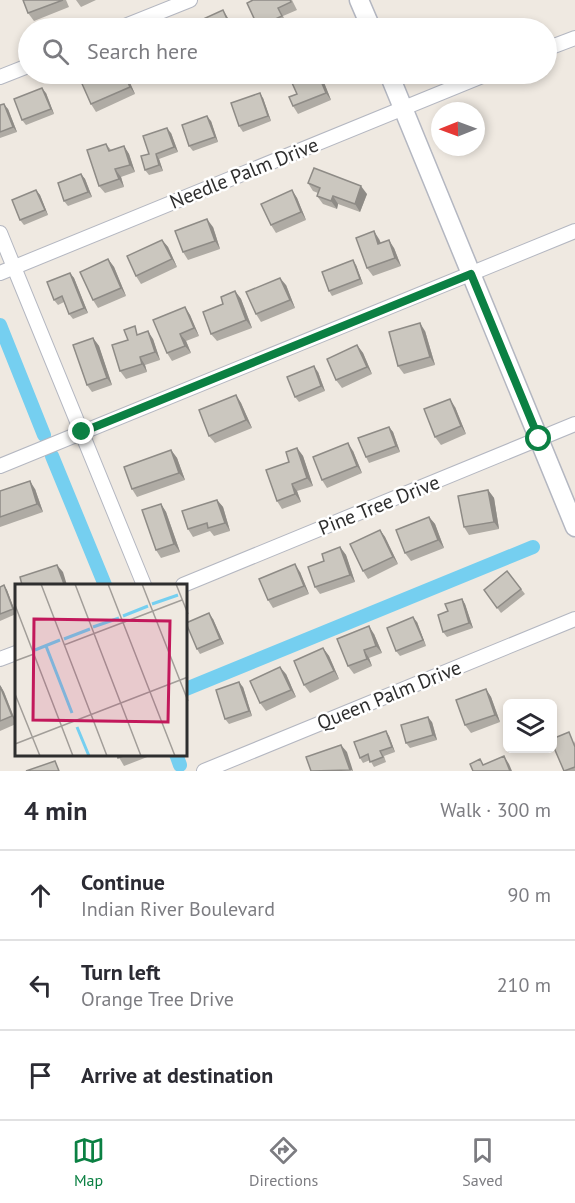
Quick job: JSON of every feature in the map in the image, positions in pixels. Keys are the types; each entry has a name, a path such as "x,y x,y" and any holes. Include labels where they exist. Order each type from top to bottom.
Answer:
{"main road":[{"path":"359,0 367,18"},
{"path":"393,84 575,527"}],"street":[{"path":"145,18 190,0"},
{"path":"557,45 575,38"},
{"path":"0,77 18,70"},
{"name":"Needle Palm Drive","path":"0,273 462,84"},
{"path":"0,466 575,231"},
{"path":"0,233 144,584"},
{"name":"Pine Tree Drive","path":"185,584 575,424"},
{"name":"Queen Palm Drive","path":"204,771 575,619"},
{"path":"0,659 15,653"}],"building":[{"path":"23,0 63,0 28,13"},
{"path":"253,0 290,0 291,2 278,8 282,16 278,18 254,18 247,3"},
{"path":"223,10 227,18 205,18"},
{"path":"82,84 129,84 130,87 91,104"},
{"path":"292,84 322,84 326,93 293,106 289,97 297,94"},
{"path":"42,88 51,109 22,120 14,99"},
{"path":"260,93 268,116 239,126 231,103"},
{"path":"4,104 13,127 0,132 0,105"},
{"path":"207,116 215,137 189,146 182,125"},
{"path":"167,128 174,147 156,154 159,165 145,170 141,156 149,154 143,136"},
{"path":"106,144 109,151 124,146 130,165 115,169 119,179 99,186 87,150"},
{"path":"314,168 361,186 355,204 333,196 331,201 317,196 320,188 308,183"},
{"path":"81,174 88,192 64,201 58,183"},
{"path":"36,190 45,210 20,220 12,200"},
{"path":"292,190 301,212 271,225 261,204"},
{"path":"207,219 215,241 183,252 175,231"},
{"path":"374,231 378,244 389,240 395,258 367,268 356,238"},
{"path":"162,240 172,259 136,276 127,256"},
{"path":"108,259 121,288 93,300 80,272"},
{"path":"353,260 360,279 329,291 322,272"},
{"path":"70,273 84,308 69,314 62,296 54,300 47,282"},
{"path":"280,278 290,300 256,314 246,292"},
{"path":"235,291 246,320 211,334 203,312 223,304 221,297"},
{"path":"185,307 194,328 180,334 185,346 167,353 153,320"},
{"path":"420,323 430,357 398,366 389,332"},
{"path":"135,326 137,335 148,331 155,352 140,357 142,364 120,371 112,345 128,340 124,330"},
{"path":"93,338 107,378 87,385 73,345"},
{"path":"357,345 367,367 336,380 327,359"},
{"path":"314,366 321,386 295,397 287,377"},
{"path":"236,395 246,420 209,436 199,410"},
{"path":"450,399 461,426 435,437 424,409"},
{"path":"389,427 396,446 366,457 358,438"},
{"path":"348,443 357,466 322,480 313,457"},
{"path":"297,448 307,478 292,484 295,494 277,501 266,470 289,462 286,452"},
{"path":"171,450 179,473 132,489 124,467"},
{"path":"30,481 37,504 0,517 0,491"},
{"path":"488,490 494,522 464,527 458,496"},
{"path":"217,500 225,523 208,528 207,523 188,529 182,511"},
{"path":"161,504 174,544 156,550 142,510"},
{"path":"429,517 438,540 405,553 396,530"},
{"path":"380,530 393,557 363,571 350,544"},
{"path":"340,547 350,575 315,587 308,567 324,561 322,554"},
{"path":"295,564 304,586 268,600 259,579"},
{"path":"57,565 64,584 22,584 20,577"},
{"path":"507,571 521,589 497,608 484,590"},
{"path":"4,585 13,609 0,614 0,587"},
{"path":"462,599 469,623 443,632 438,615 448,611 445,604"},
{"path":"209,613 220,639 197,649 188,622"},
{"path":"413,617 423,640 396,651 387,628"},
{"path":"369,626 376,646 364,650 367,659 348,666 337,639"},
{"path":"323,648 334,671 304,685 294,661"},
{"path":"280,667 291,690 260,703 250,681"},
{"path":"239,682 249,711 225,719 216,690"},
{"path":"0,686 12,716 0,721"},
{"path":"486,689 495,715 465,725 456,700"},
{"path":"428,717 433,735 406,743 401,725"},
{"path":"386,731 392,747 380,751 383,757 370,762 368,754 360,758 354,742"},
{"path":"569,732 575,747 575,767 564,771 556,753 557,737"},
{"path":"341,745 350,770 311,771 306,757"},
{"path":"504,756 510,771 473,771 470,764 480,759 483,765"},
{"path":"55,761 59,771 26,771"}],"waterway":[{"path":"0,325 44,435"},
{"path":"52,456 105,584"},
{"path":"188,688 533,547"},
{"path":"177,756 180,765"}],"route":[{"path":"82,432 471,274 539,439"}]}
